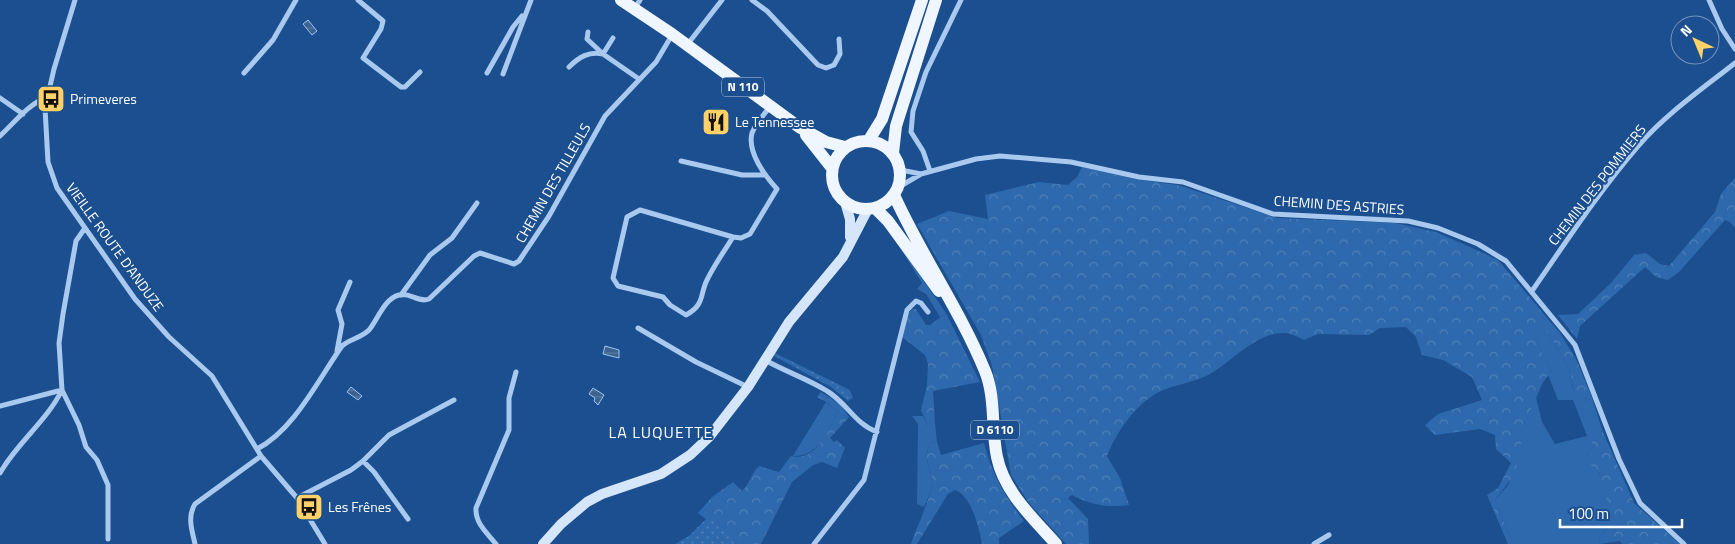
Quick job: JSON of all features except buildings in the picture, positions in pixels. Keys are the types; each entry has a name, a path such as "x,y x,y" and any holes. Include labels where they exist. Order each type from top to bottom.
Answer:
{"main road":[{"name":"N 110","path":"621,0 637,5 672,34 799,128 826,142 845,147"},
{"path":"869,140 882,119 922,0"},
{"path":"893,153 896,126 936,0"},
{"name":"N 110","path":"799,128 832,168"},
{"path":"860,140 869,140 886,146 893,153 901,170 896,191 886,203 872,209 852,206 845,202 834,187 832,168 835,160 845,147 860,140"},
{"name":"D 6110","path":"896,191 986,373 994,418 997,456 1004,477 1015,496 1056,544"},
{"name":"D 6110","path":"872,209 888,221 952,306"}],"street":[{"name":"VIEILLE ROUTE D'ANDUZE","path":"75,0 45,108 48,162 51,175 57,188 135,299 169,337 212,376 261,456 297,498 325,544"},
{"path":"244,73 273,40 296,0"},
{"path":"358,0 383,21 381,29 363,58 401,88 420,72"},
{"path":"503,74 531,0"},
{"path":"687,45 722,0"},
{"path":"752,0 767,11 818,65 826,68 834,65 840,54 839,39"},
{"path":"930,171 923,152 911,132 913,111 926,72 961,0"},
{"path":"1709,0 1722,29 1735,48"},
{"path":"487,73 512,27 524,15"},
{"path":"588,32 587,39 603,54 639,79"},
{"name":"CHEMIN DES TILLEULS","path":"401,294 422,302 429,299 474,256 480,253 514,264 519,261 549,216 598,126 656,62 672,34"},
{"path":"603,54 613,38"},
{"path":"569,67 584,55 594,52 603,54"},
{"name":"CHEMIN DES POMMIERS","path":"1532,291 1573,232 1639,145 1667,117 1735,63"},
{"path":"0,136 23,114 42,99 48,97"},
{"path":"0,98 23,114"},
{"path":"733,237 706,281 704,296 695,310 686,315 670,305 663,296 618,286 613,278 627,217 640,210 733,237 741,238 750,234 776,189 764,176 753,148 752,134 770,106"},
{"name":"CHEMIN DES ASTRIES","path":"896,191 920,174 976,159 1000,156 1071,162 1139,177 1183,182 1273,214 1408,221 1438,228 1478,244 1506,261 1574,345 1618,459 1640,503 1684,544"},
{"path":"681,161 742,176 764,176"},
{"name":"CHEMIN DES ASTRIES","path":"901,170 920,174"},
{"path":"845,202 850,225 849,243"},
{"path":"257,449 270,442 287,426 337,354 350,339 360,337 368,331 390,298 401,294 430,255 452,238 477,203"},
{"path":"544,544 561,524 587,502 602,494 661,474 690,455 710,436 748,387 789,322 843,257 849,243 872,209"},
{"path":"85,228 76,240 63,314 59,343 62,390 79,425 86,448 97,460 108,485 108,539"},
{"path":"337,354 342,324 338,310 350,282"},
{"path":"814,544 863,482 908,310 916,301 921,303 928,312"},
{"path":"638,328 696,362 748,387"},
{"path":"765,360 826,390 840,400 863,425 877,432"},
{"path":"496,544 479,523 476,508 509,430 509,398 516,372"},
{"path":"0,406 62,390"},
{"path":"0,473 10,456 55,404 62,390"},
{"path":"297,498 351,470 363,461 389,435 454,400"},
{"path":"195,544 190,521 191,511 195,504 261,456"},
{"path":"363,461 374,472 408,519"},
{"path":"1314,544 1329,535"}],"green space":[{"path":"1082,167 1140,180 1178,185 1277,218 1395,223 1436,232 1498,260 1560,333 1577,361 1592,398 1581,403 1576,401 1569,368 1545,329 1539,328 1537,342 1551,372 1543,382 1521,432 1521,452 1514,475 1495,500 1513,544 1508,544 1487,495 1498,488 1511,463 1496,449 1495,435 1480,429 1435,435 1425,425 1438,414 1482,400 1472,377 1443,360 1422,355 1416,337 1406,327 1380,328 1369,335 1318,334 1304,340 1288,333 1265,337 1210,374 1165,389 1150,397 1127,420 1107,456 1120,478 1129,505 1099,505 1072,495 1068,498 1088,519 1089,544 1066,544 1029,503 1011,475 992,366 981,335 917,224 949,211 988,219 985,195 1039,182 1068,185 1077,177"},
{"path":"1735,178 1735,228 1730,222 1725,220 1679,272 1668,280 1656,277 1645,267 1580,326 1577,339 1558,315 1578,314 1611,283 1634,255 1646,253 1660,264 1669,266 1715,212 1721,194"},
{"path":"894,238 946,313 940,317 926,294 917,289 922,283"},
{"path":"912,309 916,309 926,325 930,325 946,313 980,382 933,391 935,423 931,426 928,426 921,410 927,385 928,364 925,355 902,337 908,314"},
{"path":"1538,328 1545,329 1569,368 1573,389 1581,403 1592,398 1603,432 1597,430 1593,446 1586,456 1600,475 1612,519 1612,522 1599,539 1600,544 1513,544 1495,500 1508,485 1516,468 1521,452 1521,432 1536,397 1542,422 1555,444 1587,436 1573,400 1558,400 1548,375 1551,372 1537,342"},
{"path":"775,353 850,390 853,398 848,401 831,387 774,356"},
{"path":"821,392 841,405 849,417 830,438 834,442 837,440 845,448 837,468 822,462 813,465 792,482 761,544 738,544 716,519 707,520 698,513 712,497 733,482 742,491 759,466 779,472 791,456 800,457 814,449 826,435 837,412 828,403 817,397"},
{"path":"826,402 837,412 826,435 816,448 802,455 793,456"},
{"path":"912,416 923,416 928,426 935,423 937,442 931,443 927,453 932,486 924,507 917,504 918,424"},
{"path":"1597,430 1603,432 1634,503 1680,544 1622,544 1620,541 1600,544 1599,539 1612,522 1600,474 1586,461 1586,456 1593,446 1590,433"},
{"path":"937,442 941,455 984,443 999,484 1024,521 999,538 999,544 982,544 974,513 966,499 955,490 948,494 917,544 911,544 932,485 927,459 928,448 931,443"},
{"path":"706,519 716,519 738,544 675,544 689,536"}],"shaded area":[{"path":"308,20 317,31 312,35 303,24"},
{"path":"605,346 619,350 619,358 603,354"},
{"path":"351,387 362,396 358,400 347,392"},
{"path":"593,388 604,395 598,405 594,401 595,398 589,394"}],"place":[{"name":"Primeveres","path":"51,99"},
{"name":"Le Tennessee","path":"716,122"},
{"name":"Les Frênes","path":"309,507"}],"district":[{"name":"LA LUQUETTE","path":"661,432"}]}
